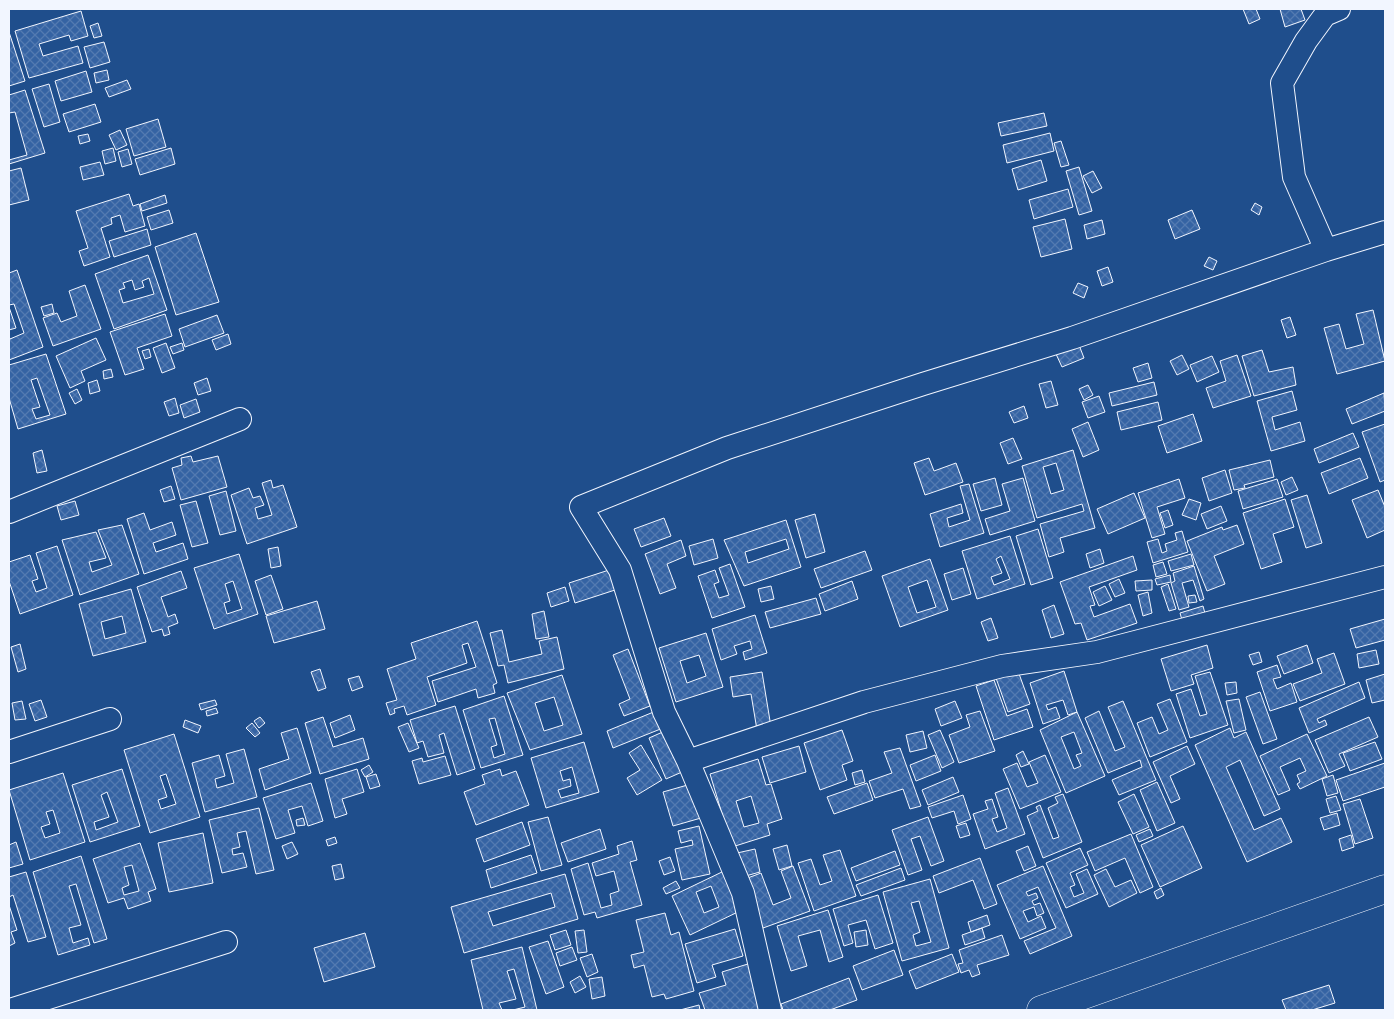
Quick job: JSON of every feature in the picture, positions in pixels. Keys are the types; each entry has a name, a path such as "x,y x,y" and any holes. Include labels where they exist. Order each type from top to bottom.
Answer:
{"street":[{"path":"1326,250 1294,177 1282,83 1306,41 1325,15 1339,9"},
{"path":"770,1010 743,893 688,761 664,712 620,570 581,507 727,448 1072,338 1326,250 1385,232"},
{"path":"9,512 240,419"},
{"path":"688,761 864,702 1002,666 1098,652 1385,578"},
{"path":"9,752 110,719"},
{"path":"1041,1010 1385,890"},
{"path":"10,1010 226,942"}],"building":[{"path":"1243,9 1256,9 1260,19 1249,24"},
{"path":"1280,9 1301,9 1305,20 1285,27"},
{"path":"81,11 88,36 71,41 69,35 39,44 43,56 78,46 83,63 29,78 15,31"},
{"path":"98,23 102,36 94,38 90,26"},
{"path":"9,32 25,81 9,86"},
{"path":"104,42 110,62 90,68 84,47"},
{"path":"107,70 109,80 96,83 94,73"},
{"path":"86,71 92,92 61,101 55,81"},
{"path":"127,80 131,89 109,97 105,88"},
{"path":"49,84 60,122 44,127 32,89"},
{"path":"25,90 45,153 9,164 9,160 27,155 15,112 9,113 9,95"},
{"path":"95,104 101,122 69,132 63,114"},
{"path":"1044,113 1047,126 1001,136 998,123"},
{"path":"158,119 166,147 134,156 126,129"},
{"path":"120,130 127,145 116,150 109,135"},
{"path":"1050,133 1054,151 1007,163 1003,145"},
{"path":"88,134 90,141 80,144 78,136"},
{"path":"1061,141 1069,165 1061,167 1054,143"},
{"path":"113,148 116,161 105,164 102,151"},
{"path":"171,148 175,164 140,175 135,159"},
{"path":"128,149 132,164 122,167 118,152"},
{"path":"1041,160 1047,181 1018,190 1012,169"},
{"path":"100,162 104,175 83,180 80,167"},
{"path":"1079,167 1092,211 1079,215 1066,171"},
{"path":"21,168 29,200 9,205 9,171"},
{"path":"1093,171 1102,188 1092,193 1083,176"},
{"path":"1068,189 1073,207 1034,219 1029,200"},
{"path":"129,194 133,206 139,204 145,226 125,232 120,215 111,218 112,224 101,228 110,257 84,266 79,251 88,248 76,211"},
{"path":"165,195 167,203 142,211 140,204"},
{"path":"1255,203 1262,207 1259,215 1251,210"},
{"path":"169,210 173,223 151,230 147,217"},
{"path":"1192,210 1200,229 1175,239 1168,220"},
{"path":"1065,219 1072,249 1041,257 1033,227"},
{"path":"1102,220 1105,234 1087,239 1084,225"},
{"path":"147,229 151,245 114,257 109,241"},
{"path":"196,233 219,302 176,315 155,247"},
{"path":"148,255 167,310 114,329 95,274","holes":["149,278 154,294 123,303 119,290 125,288 123,283 132,280 135,290 144,287 142,281"]},
{"path":"1209,257 1217,261 1213,270 1204,266"},
{"path":"1108,267 1113,282 1102,286 1097,271"},
{"path":"17,270 43,347 9,360 9,336 10,339 24,333 14,304 9,305 9,273"},
{"path":"1078,283 1088,287 1084,298 1073,293"},
{"path":"85,285 101,329 53,346 43,318 57,313 61,322 77,316 69,291"},
{"path":"52,304 54,313 44,316 41,307"},
{"path":"9,307 16,328 9,330"},
{"path":"1373,310 1385,361 1337,374 1324,328 1339,324 1346,349 1364,344 1356,314"},
{"path":"165,314 172,336 137,348 144,369 125,375 110,332"},
{"path":"217,315 224,333 185,347 179,329"},
{"path":"1290,317 1296,335 1287,338 1281,320"},
{"path":"228,334 231,344 216,350 212,340"},
{"path":"96,338 106,360 81,371 85,381 70,388 56,356"},
{"path":"166,343 175,368 162,373 153,348"},
{"path":"182,343 184,350 173,354 170,347"},
{"path":"1079,345 1084,358 1062,367 1056,354"},
{"path":"149,349 151,357 145,359 142,351"},
{"path":"1262,350 1269,372 1293,367 1296,385 1254,396 1242,356"},
{"path":"46,354 66,414 18,429 9,398 9,365","holes":["37,378 50,415 36,419 32,409 40,407 31,380"]},
{"path":"1182,355 1189,369 1177,375 1170,361"},
{"path":"1237,355 1251,396 1213,408 1206,388 1226,381 1220,361"},
{"path":"1212,356 1219,372 1197,382 1190,365"},
{"path":"1148,363 1152,378 1138,382 1133,368"},
{"path":"111,369 113,377 104,379 103,371"},
{"path":"207,378 211,391 198,395 194,383"},
{"path":"97,380 100,391 90,394 88,383"},
{"path":"1051,381 1058,405 1046,408 1039,384"},
{"path":"1154,382 1157,395 1112,406 1109,393"},
{"path":"1088,385 1093,395 1084,400 1079,389"},
{"path":"77,389 82,400 75,404 69,393"},
{"path":"1292,391 1297,410 1272,417 1275,430 1300,422 1305,441 1271,451 1257,401"},
{"path":"1384,393 1385,411 1352,424 1346,409"},
{"path":"1099,396 1105,412 1088,418 1082,402"},
{"path":"175,398 179,413 169,416 164,402"},
{"path":"196,399 200,412 184,418 180,405"},
{"path":"1158,402 1162,420 1121,430 1117,412"},
{"path":"1024,406 1028,418 1014,423 1009,412"},
{"path":"1193,414 1202,441 1167,453 1158,426"},
{"path":"1088,422 1099,450 1083,457 1072,429"},
{"path":"1385,424 1385,480 1380,482 1362,432"},
{"path":"1353,433 1359,447 1319,463 1314,449"},
{"path":"1013,438 1022,459 1008,464 1000,443"},
{"path":"42,450 47,471 37,473 33,453"},
{"path":"1073,450 1095,528 1060,538 1064,552 1049,557 1040,524 1084,511 1082,504 1037,518 1022,466","holes":["1056,463 1064,490 1051,494 1043,467"]},
{"path":"191,456 193,462 218,456 227,487 181,500 172,468 182,465 181,458"},
{"path":"929,458 934,471 956,463 963,482 925,495 914,463"},
{"path":"1360,458 1368,478 1329,494 1321,473"},
{"path":"1270,460 1274,477 1244,485 1245,488 1234,490 1229,470"},
{"path":"1225,470 1232,493 1209,501 1202,478"},
{"path":"1292,477 1298,490 1286,495 1281,482"},
{"path":"995,478 1002,505 981,511 973,484"},
{"path":"1023,478 1035,521 990,535 985,519 1010,511 1002,484"},
{"path":"1179,479 1185,498 1157,507 1165,534 1152,538 1138,493"},
{"path":"1277,479 1283,497 1243,509 1238,491"},
{"path":"271,480 273,488 283,485 297,527 247,544 231,495 249,488 253,498 260,496 264,505 255,508 258,519 272,515 262,483"},
{"path":"969,484 984,533 940,547 930,514 961,504 963,513 947,518 949,527 970,520 960,486"},
{"path":"171,486 175,499 164,502 160,490"},
{"path":"1378,490 1385,507 1385,530 1367,538 1352,500"},
{"path":"226,491 236,531 220,535 209,496"},
{"path":"1134,493 1145,518 1108,534 1097,509"},
{"path":"1307,495 1322,543 1306,548 1291,500"},
{"path":"1189,499 1201,503 1196,520 1182,515"},
{"path":"1285,499 1294,527 1273,534 1282,562 1261,569 1243,513"},
{"path":"75,501 79,515 61,520 57,506"},
{"path":"196,501 208,543 192,547 180,505"},
{"path":"1221,506 1227,521 1207,529 1201,514"},
{"path":"1168,510 1173,525 1165,528 1160,513"},
{"path":"144,513 150,530 172,522 176,535 153,543 156,552 183,543 188,559 144,574 127,519"},
{"path":"815,514 825,552 806,558 795,520"},
{"path":"664,518 671,536 641,547 634,529"},
{"path":"786,520 801,567 744,586 724,540","holes":["786,539 789,549 748,563 745,552"]},
{"path":"122,525 139,574 80,595 62,540 96,532 106,558 89,562 92,572 112,565 98,530"},
{"path":"1237,525 1244,544 1214,556 1225,584 1207,591 1187,541 1222,527 1223,530"},
{"path":"1038,529 1053,578 1031,585 1016,536"},
{"path":"1182,531 1188,552 1153,563 1147,542 1158,539 1162,553 1167,551 1165,544 1177,540 1175,533"},
{"path":"1010,536 1025,584 977,599 962,551","holes":["1001,556 1010,579 994,585 991,577 1002,573 996,559"]},
{"path":"713,539 718,558 694,565 689,546"},
{"path":"681,540 686,556 667,564 676,588 660,594 645,554"},
{"path":"57,546 73,595 20,614 9,581 9,562 30,555 38,579 32,581 36,592 47,588 36,553"},
{"path":"278,547 281,566 271,568 268,549"},
{"path":"1100,549 1104,563 1090,568 1086,554"},
{"path":"865,551 872,570 821,588 814,569"},
{"path":"239,554 258,614 214,629 194,568","holes":["233,581 242,609 227,614 224,603 230,601 225,584"]},
{"path":"1191,554 1194,565 1171,571 1168,561"},
{"path":"1133,556 1137,570 1089,587 1095,605 1090,606 1094,617 1130,604 1137,623 1087,640 1081,623 1075,624 1060,582"},
{"path":"930,559 948,610 900,627 882,576","holes":["927,580 936,607 917,613 908,587"]},
{"path":"1163,562 1167,574 1156,577 1153,565"},
{"path":"730,564 745,607 712,618 698,576 715,570 719,582 714,584 719,598 729,595 719,568"},
{"path":"1194,566 1204,599 1200,601 1193,580 1182,583 1189,607 1179,610 1171,583 1175,581 1173,573"},
{"path":"963,568 971,594 952,600 944,574"},
{"path":"609,570 615,590 575,603 569,583"},
{"path":"181,571 187,588 161,597 168,617 175,614 178,623 168,627 170,634 164,636 162,629 152,632 137,587"},
{"path":"271,575 283,609 266,615 255,581"},
{"path":"1170,575 1171,582 1157,585 1155,579"},
{"path":"1119,579 1125,593 1115,597 1109,584"},
{"path":"1152,580 1152,590 1136,591 1135,581"},
{"path":"852,581 858,599 825,611 819,594"},
{"path":"1168,584 1176,609 1169,611 1161,587"},
{"path":"771,586 774,599 761,602 758,589"},
{"path":"1105,586 1112,600 1099,606 1093,592"},
{"path":"565,587 569,601 551,607 547,593"},
{"path":"131,589 146,642 93,656 79,604","holes":["122,616 126,633 105,639 101,622"]},
{"path":"1148,592 1152,613 1143,616 1138,595"},
{"path":"1195,595 1197,602 1189,603 1188,596"},
{"path":"816,598 821,614 770,628 765,612"},
{"path":"317,601 325,629 274,643 266,616"},
{"path":"1054,605 1064,634 1051,638 1042,610"},
{"path":"1203,606 1207,621 1184,627 1180,613"},
{"path":"544,611 549,637 536,639 532,614"},
{"path":"755,615 767,653 745,660 743,652 752,649 750,641 734,646 737,654 721,660 712,629"},
{"path":"991,618 998,638 988,641 981,622"},
{"path":"1385,619 1385,640 1356,648 1350,629"},
{"path":"477,621 497,683 493,685 495,693 478,698 476,689 438,702 432,681 476,667 468,643 462,645 467,663 427,677 436,705 407,715 404,706 394,709 395,713 390,715 386,703 397,700 387,669 416,659 411,643"},
{"path":"502,630 509,662 542,654 539,641 557,637 564,669 508,683 504,665 498,666 490,633"},
{"path":"706,633 723,687 676,702 659,648","holes":["699,655 706,676 687,683 680,661"]},
{"path":"20,644 26,669 18,672 11,647"},
{"path":"1207,645 1213,668 1191,675 1194,684 1171,691 1161,659"},
{"path":"1307,645 1313,663 1284,674 1277,656"},
{"path":"628,649 650,706 624,716 619,704 630,699 613,655"},
{"path":"1376,650 1379,664 1359,668 1357,654"},
{"path":"1259,652 1262,662 1253,665 1249,655"},
{"path":"1334,653 1345,684 1300,701 1293,684 1322,673 1317,659"},
{"path":"1277,665 1281,677 1273,679 1277,689 1291,683 1297,702 1270,711 1257,672"},
{"path":"320,669 326,688 318,691 311,672"},
{"path":"1018,671 1030,704 1008,712 996,678"},
{"path":"1064,671 1077,712 1068,715 1063,700 1046,705 1048,710 1056,707 1060,718 1043,724 1030,683"},
{"path":"762,672 771,727 757,730 751,694 733,697 730,677"},
{"path":"1210,672 1228,725 1190,738 1176,694 1191,689 1200,716 1207,714 1195,676"},
{"path":"1385,674 1385,700 1372,703 1366,680"},
{"path":"562,675 582,734 530,750 507,693","holes":["554,697 563,725 544,731 535,703"]},
{"path":"359,676 363,687 352,691 348,679"},
{"path":"994,680 1007,716 1027,709 1033,727 994,740 976,686"},
{"path":"1236,682 1237,693 1227,695 1225,683"},
{"path":"1359,682 1365,698 1317,719 1319,723 1325,720 1327,725 1309,733 1299,708"},
{"path":"1260,692 1277,739 1263,744 1246,697"},
{"path":"504,696 523,755 481,768 463,710","holes":["495,718 505,754 494,758 491,747 497,745 489,719"]},
{"path":"1170,699 1187,742 1150,757 1137,723 1152,717 1159,734 1168,730 1157,704"},
{"path":"1239,699 1246,730 1234,733 1226,701"},
{"path":"41,700 47,717 35,721 29,704"},
{"path":"215,700 217,705 201,710 199,704"},
{"path":"22,701 26,719 15,720 12,703"},
{"path":"955,701 962,718 941,726 935,709"},
{"path":"1123,701 1156,780 1119,795 1112,780 1142,767 1140,760 1108,773 1085,718 1099,711 1115,751 1125,747 1108,707"},
{"path":"455,706 475,769 457,775 444,733 439,735 444,753 428,757 423,741 417,743 410,720"},
{"path":"216,708 218,713 207,716 206,711"},
{"path":"656,711 663,728 613,748 607,731"},
{"path":"980,711 995,751 959,763 949,735 970,727 966,715"},
{"path":"1077,712 1105,776 1066,793 1040,730","holes":["1074,732 1082,753 1076,755 1081,766 1074,769 1061,737"]},
{"path":"350,715 355,730 335,738 330,723"},
{"path":"260,717 265,723 259,728 254,721"},
{"path":"323,717 333,747 363,738 369,759 320,774 305,723"},
{"path":"1369,717 1378,737 1339,754 1345,766 1329,773 1315,740"},
{"path":"185,720 201,726 198,733 183,727"},
{"path":"252,723 260,733 255,737 246,728"},
{"path":"408,723 419,748 409,752 398,727"},
{"path":"297,728 311,773 265,790 259,769 289,759 281,733"},
{"path":"1230,728 1234,738 1246,732 1280,809 1264,816 1240,760 1226,767 1254,830 1281,818 1292,842 1247,862 1195,745"},
{"path":"842,730 853,761 842,765 847,780 820,790 804,743"},
{"path":"940,730 954,762 942,768 928,735"},
{"path":"665,731 682,772 666,779 649,738"},
{"path":"923,731 927,748 910,752 906,735"},
{"path":"174,734 200,817 150,833 124,750","holes":["166,774 176,804 161,809 158,800 167,797 160,776"]},
{"path":"1307,734 1327,776 1300,789 1297,784 1300,782 1297,775 1306,771 1300,758 1280,767 1290,790 1278,795 1260,756"},
{"path":"584,742 599,792 546,808 531,758","holes":["572,767 579,793 561,798 558,790 571,786 570,779 563,781 560,771"]},
{"path":"1375,742 1382,759 1350,771 1343,753"},
{"path":"641,745 662,780 637,795 627,778 640,770 629,753"},
{"path":"799,746 806,772 770,783 762,757"},
{"path":"1187,746 1195,764 1170,776 1180,799 1171,803 1153,762"},
{"path":"900,748 921,806 910,809 903,789 875,798 869,781 892,773 884,752"},
{"path":"244,749 257,797 205,812 192,763 219,755 225,776 215,779 217,788 234,783 226,754"},
{"path":"1023,751 1029,764 1021,767 1016,755"},
{"path":"935,755 941,771 916,781 910,765"},
{"path":"1045,755 1061,792 1020,809 1003,769 1017,763 1027,787 1038,783 1029,762"},
{"path":"445,756 451,775 419,784 412,761 422,758 423,762"},
{"path":"758,759 766,785 771,784 782,819 767,824 770,835 732,847 710,774","holes":["751,796 759,823 744,827 736,801"]},
{"path":"1385,763 1385,787 1343,801 1336,780"},
{"path":"369,765 373,772 365,777 361,770"},
{"path":"122,769 140,826 90,842 72,785","holes":["107,792 118,822 96,830 94,822 109,817 101,795"]},
{"path":"357,769 364,792 342,799 347,814 335,818 325,779"},
{"path":"500,769 502,776 516,771 529,805 476,825 464,792 485,784 482,775"},
{"path":"862,770 865,782 855,785 852,773"},
{"path":"63,773 85,842 30,860 9,790","holes":["53,810 60,833 45,838 41,827 50,824 46,812"]},
{"path":"376,774 380,786 370,789 366,777"},
{"path":"1333,775 1338,793 1327,796 1322,779"},
{"path":"953,777 959,792 928,805 922,790"},
{"path":"1157,782 1175,823 1157,831 1140,790"},
{"path":"311,783 323,821 308,826 302,806 288,810 295,833 276,839 263,798"},
{"path":"867,783 873,800 834,814 827,797"},
{"path":"691,784 701,818 673,826 663,792"},
{"path":"1008,788 1025,834 985,849 973,814 988,809 985,801 992,799 998,817 992,819 997,832 1007,828 995,793"},
{"path":"1063,794 1082,842 1043,858 1027,816 1038,811 1036,807 1040,805 1053,839 1059,837 1048,808 1058,803 1055,797"},
{"path":"1134,794 1149,827 1133,834 1118,802"},
{"path":"963,795 971,819 958,824 954,811 932,818 928,807"},
{"path":"1336,796 1341,810 1330,813 1326,799"},
{"path":"1360,799 1373,838 1355,844 1343,804"},
{"path":"259,808 274,870 256,874 246,831 237,833 240,847 232,849 233,855 243,853 247,867 222,873 209,820"},
{"path":"1337,813 1340,825 1324,830 1320,818"},
{"path":"548,817 562,865 541,871 528,822"},
{"path":"928,817 944,861 931,866 920,836 911,839 922,870 908,875 892,830"},
{"path":"303,818 305,825 297,826 296,820"},
{"path":"522,822 530,845 484,862 476,839"},
{"path":"966,823 970,835 960,838 956,826"},
{"path":"699,826 710,874 682,880 675,849 693,845 692,840 681,843 678,831"},
{"path":"1183,826 1202,868 1160,887 1141,845"},
{"path":"600,829 606,849 568,862 561,843"},
{"path":"1150,829 1153,836 1139,842 1136,835"},
{"path":"203,833 213,883 169,892 158,843"},
{"path":"1131,834 1153,887 1140,893 1125,858 1095,871 1087,852"},
{"path":"1351,835 1354,847 1342,851 1339,839"},
{"path":"335,837 337,843 328,846 326,840"},
{"path":"632,841 637,860 630,862 642,905 597,918 595,912 584,915 571,869 588,863 601,908 612,905 610,894 619,891 614,871 596,876 592,863 619,854 617,846"},
{"path":"16,842 23,864 9,868 9,845"},
{"path":"292,842 298,854 287,859 282,846"},
{"path":"140,843 156,889 148,892 151,901 128,909 124,898 108,903 93,859","holes":["132,865 139,891 124,895 122,888 129,885 124,867"]},
{"path":"787,845 792,866 779,870 773,849"},
{"path":"1028,846 1036,866 1024,871 1016,851"},
{"path":"1080,848 1088,865 1070,873 1075,885 1070,887 1074,897 1084,893 1076,874 1087,869 1098,894 1066,908 1046,863"},
{"path":"755,849 760,872 742,877 737,853"},
{"path":"840,850 856,896 814,911 798,863 811,859 820,885 832,881 823,855"},
{"path":"895,851 900,865 856,881 851,868"},
{"path":"531,855 537,873 491,888 486,870"},
{"path":"81,856 107,939 94,943 76,884 69,886 81,925 69,928 73,943 88,938 90,945 58,955 33,872"},
{"path":"670,857 675,871 664,875 659,861"},
{"path":"980,858 997,904 984,909 973,880 939,893 933,876"},
{"path":"341,864 344,878 335,880 332,866"},
{"path":"793,866 810,911 763,928 745,879 761,873 773,905 791,898 781,871"},
{"path":"1043,866 1072,936 1030,954 1024,941 1056,928 1038,887 1026,892 1028,896 1036,893 1038,898 1032,901 1034,905 1040,903 1044,913 1037,916 1034,907 1023,911 1028,922 1041,916 1046,928 1020,939 997,885"},
{"path":"901,868 905,880 861,896 856,885"},
{"path":"1106,869 1115,887 1131,880 1137,893 1109,907 1094,875"},
{"path":"724,871 742,910 690,935 672,896","holes":["711,886 719,907 704,913 696,892"]},
{"path":"26,872 46,937 28,942 13,895 9,897 9,877"},
{"path":"565,874 578,919 464,953 451,907","holes":["551,893 555,907 493,926 488,912"]},
{"path":"930,879 949,948 902,961 883,892","holes":["919,901 931,942 916,946 913,935 920,932 911,903"]},
{"path":"676,881 680,888 666,894 663,888"},
{"path":"1161,888 1164,895 1157,899 1154,892"},
{"path":"878,895 893,943 875,949 866,920 848,925 853,943 844,946 833,909"},
{"path":"9,905 17,930 11,932 15,943 9,946"},
{"path":"828,910 843,957 829,962 820,930 798,936 807,966 791,971 777,926"},
{"path":"665,913 671,935 679,932 694,991 666,999 664,994 652,997 644,965 634,968 631,955 644,952 636,920"},
{"path":"987,915 990,925 971,932 968,922"},
{"path":"982,928 985,938 965,945 962,935"},
{"path":"735,929 743,956 712,965 716,977 697,983 685,944"},
{"path":"566,930 571,945 555,950 550,935"},
{"path":"584,930 587,952 578,953 575,931"},
{"path":"866,930 868,945 856,947 854,932"},
{"path":"365,933 375,967 324,982 314,948"},
{"path":"1002,935 1009,955 977,965 980,974 972,977 969,970 961,973 958,964 963,963 959,950"},
{"path":"548,941 564,987 546,994 529,947"},
{"path":"522,947 537,1010 513,1010 525,1007 514,969 507,971 516,999 499,1003 502,1010 483,1010 471,960"},
{"path":"572,947 577,960 560,966 556,953"},
{"path":"894,950 903,975 862,990 853,966"},
{"path":"592,954 598,972 587,977 580,958"},
{"path":"952,954 959,972 916,989 909,971"},
{"path":"751,963 761,1010 705,1010 699,993 726,985 722,972"},
{"path":"580,976 586,987 575,993 570,982"},
{"path":"602,977 605,996 592,999 589,979"},
{"path":"849,978 857,1000 830,1010 783,1010 781,1004"},
{"path":"1329,985 1335,1003 1312,1010 1286,1010 1282,1000"},
{"path":"699,1005 700,1010 680,1010"}]}
